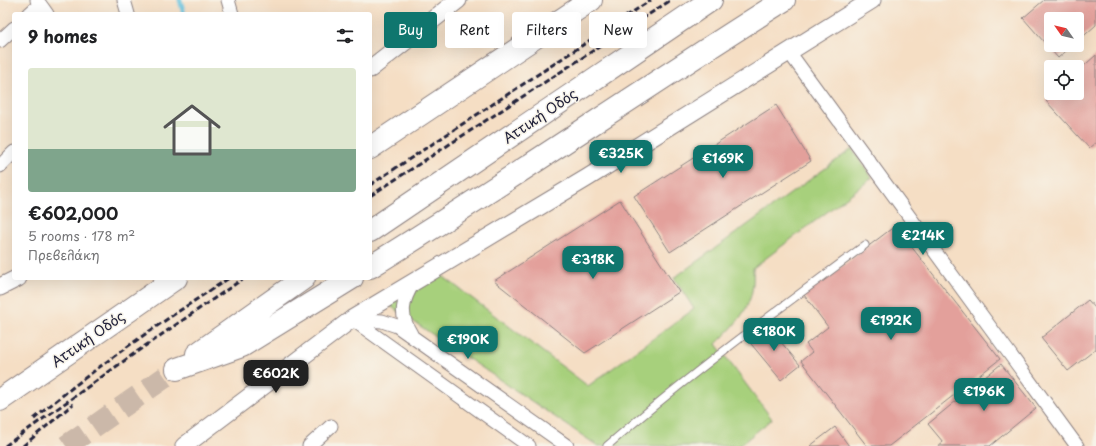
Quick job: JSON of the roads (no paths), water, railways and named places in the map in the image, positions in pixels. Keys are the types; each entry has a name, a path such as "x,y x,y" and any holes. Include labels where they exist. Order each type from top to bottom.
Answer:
{"highway":[{"path":"372,147 590,0"},
{"name":"Αττική Οδός","path":"372,230 711,0"},
{"path":"372,266 489,192 716,42 784,0"},
{"name":"Αττική Οδός","path":"0,400 173,280"},
{"path":"301,280 177,369 242,346 349,280"}],"street":[{"path":"124,0 127,12"},
{"path":"228,0 231,12"},
{"path":"372,67 458,0"},
{"path":"184,446 352,319 586,178 872,0"},
{"path":"32,12 41,6"},
{"path":"0,41 12,30"},
{"path":"789,52 1077,446"},
{"path":"0,166 12,154"},
{"path":"0,287 14,280"},
{"path":"410,334 402,316 403,304 415,280"},
{"path":"352,319 382,321 397,326 567,446"},
{"path":"352,319 529,446"},
{"path":"309,446 331,426"}],"lane":[{"path":"607,446 736,342 865,245"}],"waterway":[{"path":"180,0 183,12"}],"tunnel":[{"path":"66,446 177,369"}],"railway":[{"path":"372,184 651,0"},
{"path":"372,195 671,0"},
{"path":"34,419 105,363 226,280"},
{"path":"5,446 145,346 241,280"},
{"path":"23,446 73,404"}]}
